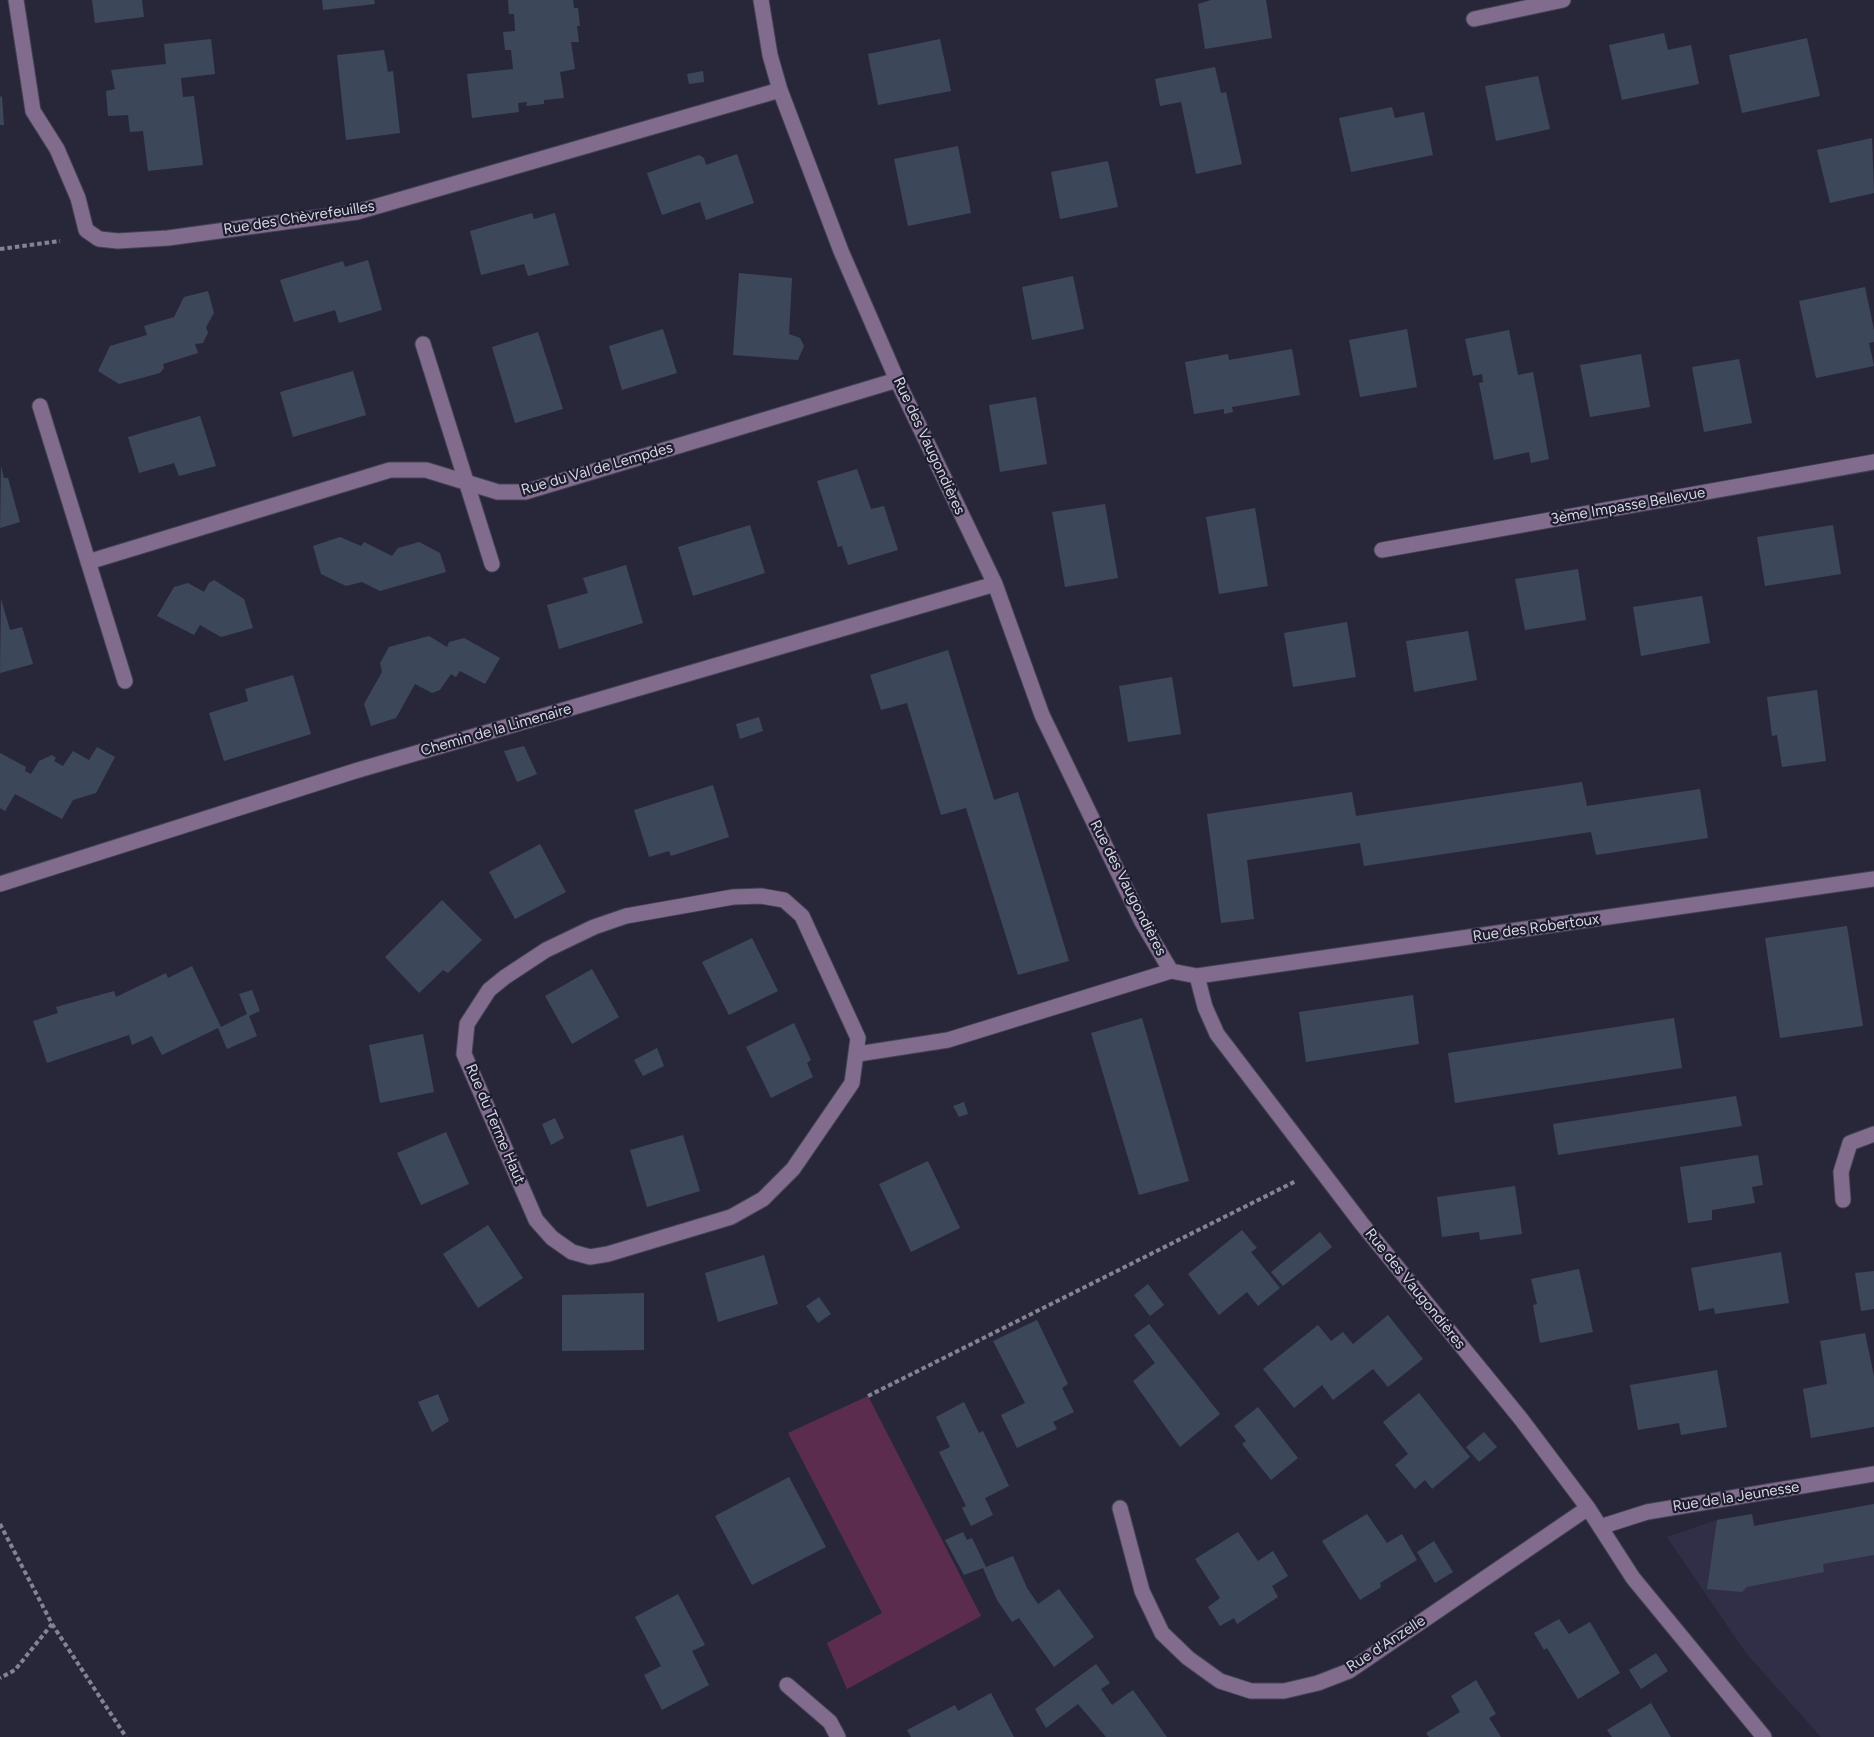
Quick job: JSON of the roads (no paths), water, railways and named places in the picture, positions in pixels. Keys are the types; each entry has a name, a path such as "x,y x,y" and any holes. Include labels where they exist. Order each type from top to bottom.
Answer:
{"street":[{"name":"Rue des Chèvrefeuilles","path":"16,0 33,111 57,149 78,198 86,230 99,239 118,241 168,238 357,212 780,90"},
{"name":"Rue des Vaugondières","path":"761,0 770,56 780,90 841,251 897,380 995,584 1042,715 1142,922 1171,971 1197,976 1205,1007 1217,1034 1321,1169 1521,1419 1588,1508 1633,1578 1764,1737"},
{"path":"1474,19 1563,0"},
{"path":"423,344 492,564"},
{"name":"Rue du Val de Lempdes","path":"88,562 390,470 426,470 467,485 498,492 525,492 897,380"},
{"path":"40,406 125,681"},
{"name":"3ème Impasse Bellevue","path":"1382,550 1874,462"},
{"name":"Chemin de la Limenaire","path":"0,885 356,771 995,584"},
{"name":"Rue des Robertoux","path":"1197,976 1874,879"},
{"name":"Rue du Terme Haut","path":"761,896 784,900 802,916 858,1038 858,1054 852,1083 793,1169 763,1199 731,1217 608,1254 590,1257 572,1252 552,1238 536,1220 464,1054 467,1024 489,990 546,950 626,916 733,897 761,896"},
{"path":"858,1054 948,1040 1171,971"},
{"path":"1843,1200 1841,1172 1850,1143 1874,1134"},
{"name":"Rue de la Jeunesse","path":"1600,1527 1647,1512 1874,1474"},
{"name":"Rue d'Anzelle","path":"1120,1508 1142,1592 1162,1632 1188,1658 1220,1681 1251,1691 1284,1691 1318,1683 1349,1671 1588,1508"},
{"path":"787,1685 830,1722 838,1737"}]}
